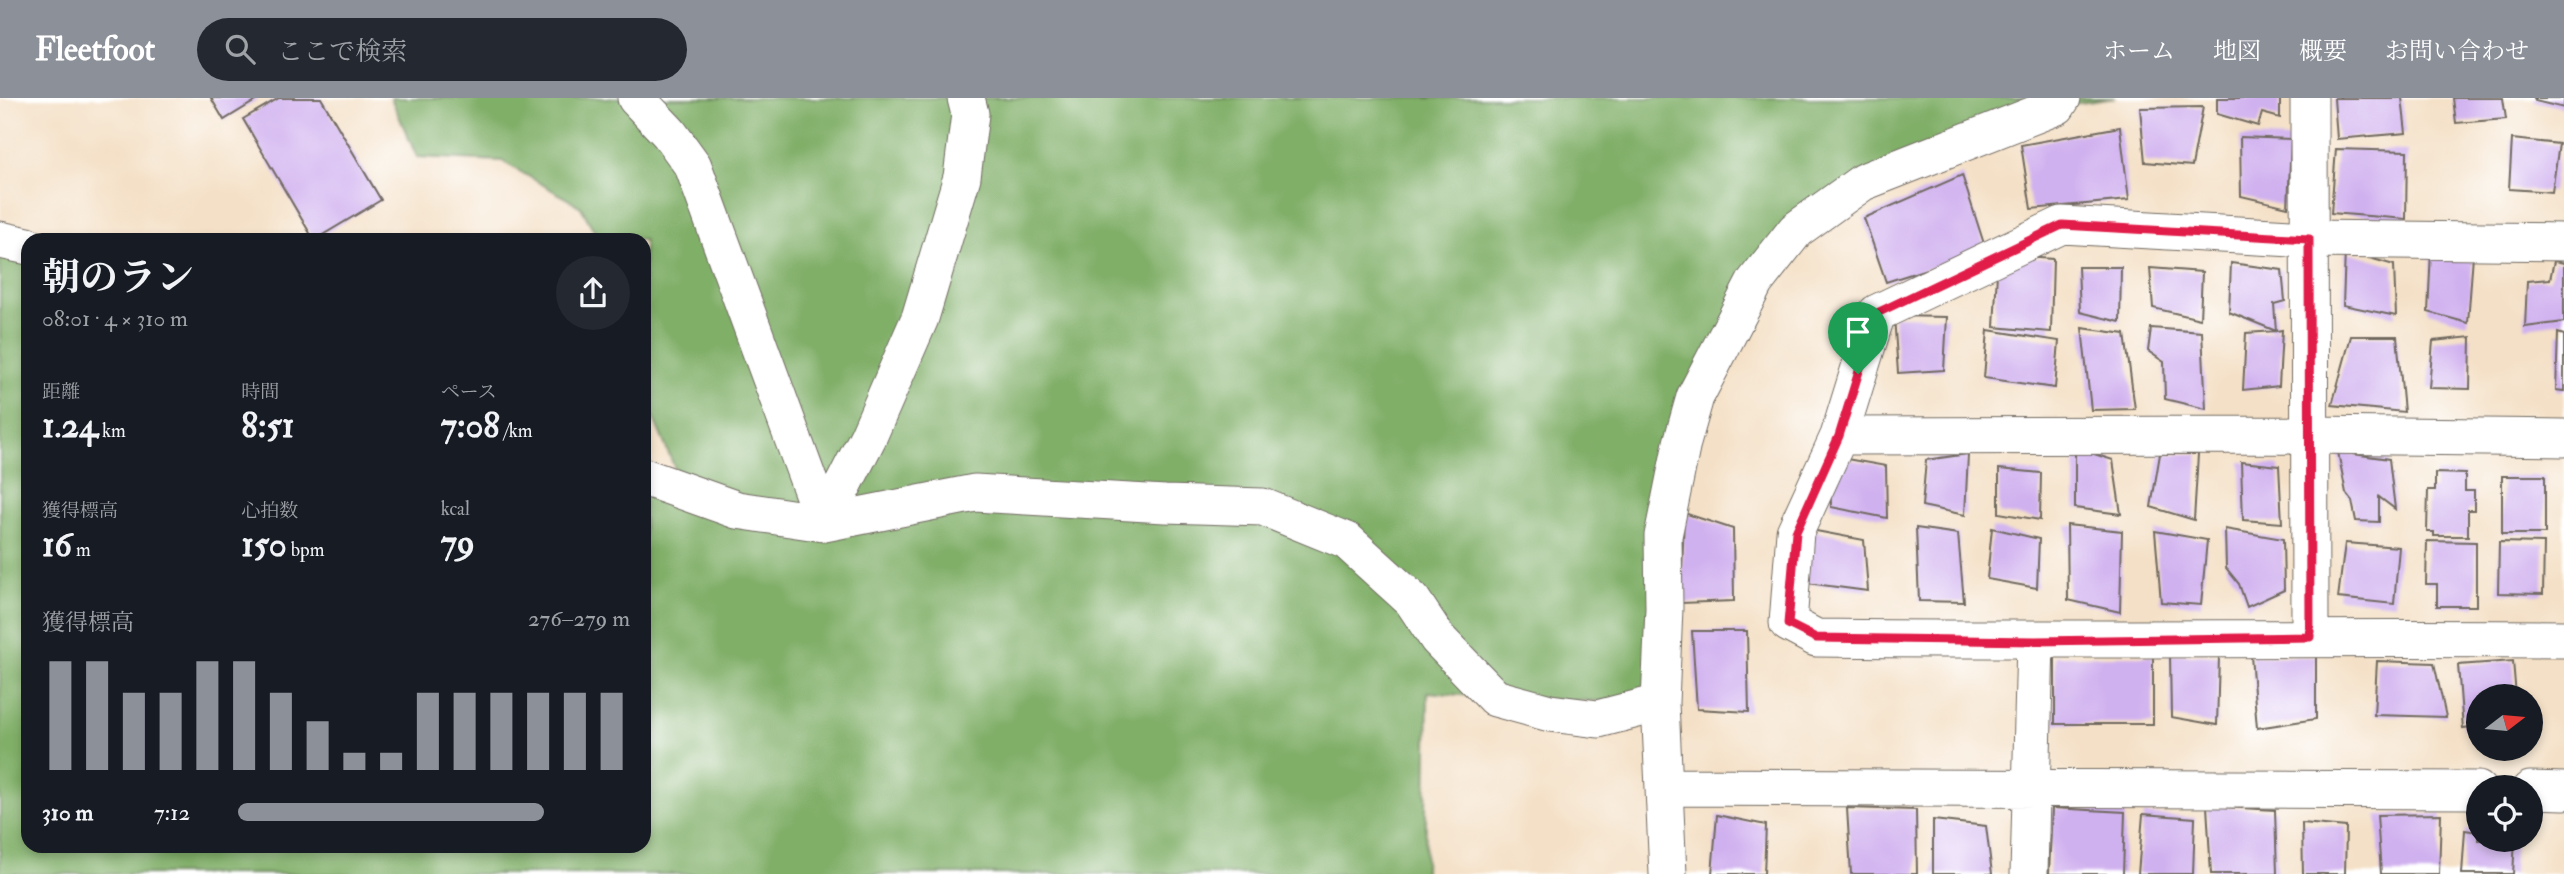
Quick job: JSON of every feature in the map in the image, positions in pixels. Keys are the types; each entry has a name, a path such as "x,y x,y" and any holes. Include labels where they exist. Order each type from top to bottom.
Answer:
{"street":[{"path":"636,98 669,133 692,166 824,523"},
{"path":"824,523 868,437 920,318 962,177 970,114 966,98"},
{"path":"1668,874 1660,703 1664,608 1663,536 1682,443 1695,397 1755,282 1796,230 1863,182 2057,106 2062,98"},
{"path":"2309,98 2310,637"},
{"path":"2564,242 2309,239 2062,225 1877,313 1839,436 1796,532 1788,624 1816,638 2035,641 2310,637 2564,639"},
{"path":"0,240 21,244"},
{"path":"1839,436 2309,435 2564,438"},
{"path":"651,479 737,510 824,523 975,493 1165,505 1263,507 1347,541 1412,600 1438,639 1495,698 1550,712 1598,719 1660,703"},
{"path":"2029,874 2035,641"},
{"path":"1664,787 2466,790"},
{"path":"2543,790 2564,791"}],"green space":[{"path":"391,98 2115,98 2057,106 1796,230 1695,397 1660,703 1495,698 1428,692 1425,874 0,874 0,240 21,244 21,853 651,853 651,480 685,492 651,412 651,233 595,233 581,207 502,161 417,157"}],"building":[{"path":"211,98 260,98 224,120"},
{"path":"279,98 321,98 381,200 326,233 310,233 243,119"},
{"path":"2217,98 2280,98 2280,118 2262,113 2258,126 2217,114"},
{"path":"2334,98 2402,98 2406,133 2337,139"},
{"path":"2453,98 2503,98 2506,119 2456,123"},
{"path":"2534,98 2564,98 2564,108 2535,101"},
{"path":"2203,107 2192,166 2145,162 2140,108"},
{"path":"2120,127 2129,200 2031,209 2021,145"},
{"path":"2240,137 2291,139 2288,207 2241,196"},
{"path":"2512,139 2559,144 2552,192 2509,189"},
{"path":"2336,149 2407,151 2406,219 2331,213"},
{"path":"1962,175 1986,250 1886,282 1864,218"},
{"path":"2345,251 2394,265 2396,316 2343,305"},
{"path":"2431,251 2473,255 2468,323 2428,312"},
{"path":"1998,255 2053,259 2051,332 1994,327"},
{"path":"2554,261 2564,263 2564,322 2525,327 2527,281 2550,279"},
{"path":"2231,263 2282,270 2285,301 2274,304 2276,331 2229,312"},
{"path":"2078,267 2121,267 2120,322 2080,312"},
{"path":"2150,268 2202,272 2200,319 2153,308"},
{"path":"1894,316 1947,317 1944,370 1898,373"},
{"path":"2082,328 2125,334 2135,409 2091,410"},
{"path":"2151,328 2202,332 2206,409 2165,399 2164,362 2148,351"},
{"path":"1988,330 2059,341 2055,388 1984,378"},
{"path":"2282,330 2279,386 2243,390 2246,333"},
{"path":"2558,333 2564,335 2564,391 2556,390"},
{"path":"2351,336 2397,336 2404,412 2332,405"},
{"path":"2471,337 2470,389 2429,388 2433,341"},
{"path":"2075,448 2113,460 2121,514 2075,508"},
{"path":"2338,452 2389,459 2395,509 2379,497 2379,522 2356,521 2352,501 2346,493"},
{"path":"1968,454 1965,515 1922,506 1926,460"},
{"path":"2160,454 2198,454 2194,520 2151,507"},
{"path":"1830,456 1886,466 1887,518 1831,507"},
{"path":"2241,462 2279,466 2282,523 2243,520"},
{"path":"1999,469 2041,473 2040,520 1999,513"},
{"path":"2435,473 2465,474 2465,491 2474,491 2474,510 2468,510 2468,536 2434,536 2434,532 2427,532 2428,490 2435,490"},
{"path":"2502,476 2545,476 2545,534 2502,534"},
{"path":"1684,513 1733,529 1734,601 1681,603"},
{"path":"2067,525 2122,531 2120,612 2068,600"},
{"path":"1916,528 1958,534 1964,602 1919,601"},
{"path":"1992,528 2039,539 2037,588 1987,579"},
{"path":"2225,529 2283,539 2284,590 2247,607 2239,584 2226,568"},
{"path":"1811,530 1864,540 1868,591 1806,583"},
{"path":"2155,531 2207,540 2201,605 2161,602"},
{"path":"2427,541 2476,542 2476,606 2437,606 2437,584 2426,584"},
{"path":"2499,542 2544,543 2543,594 2498,593"},
{"path":"2345,543 2399,547 2394,604 2338,598"},
{"path":"1692,631 1747,631 1749,712 1697,709"},
{"path":"2170,654 2219,656 2217,725 2171,717"},
{"path":"2055,656 2153,656 2153,724 2055,724"},
{"path":"2251,656 2316,657 2316,719 2257,728"},
{"path":"2377,661 2434,663 2446,717 2374,715"},
{"path":"2513,661 2515,684 2466,684 2466,729 2463,729 2458,665"},
{"path":"2207,806 2275,810 2277,874 2211,874"},
{"path":"1847,808 1916,810 1917,874 1851,874"},
{"path":"2052,808 2125,812 2123,874 2049,874"},
{"path":"2143,814 2195,818 2193,874 2138,874"},
{"path":"2441,814 2439,874 2381,874 2377,815"},
{"path":"1717,815 1766,825 1764,874 1712,874"},
{"path":"1933,820 1986,826 1992,874 1933,874"},
{"path":"2302,823 2346,827 2345,874 2303,874"},
{"path":"2465,830 2466,852 2514,852 2513,874 2462,874"}],"route":[{"path":"2062,225 2309,239 2310,637 2035,641 1816,638 1788,624 1796,532 1839,436 1858,374 1877,313 2062,225"}]}
